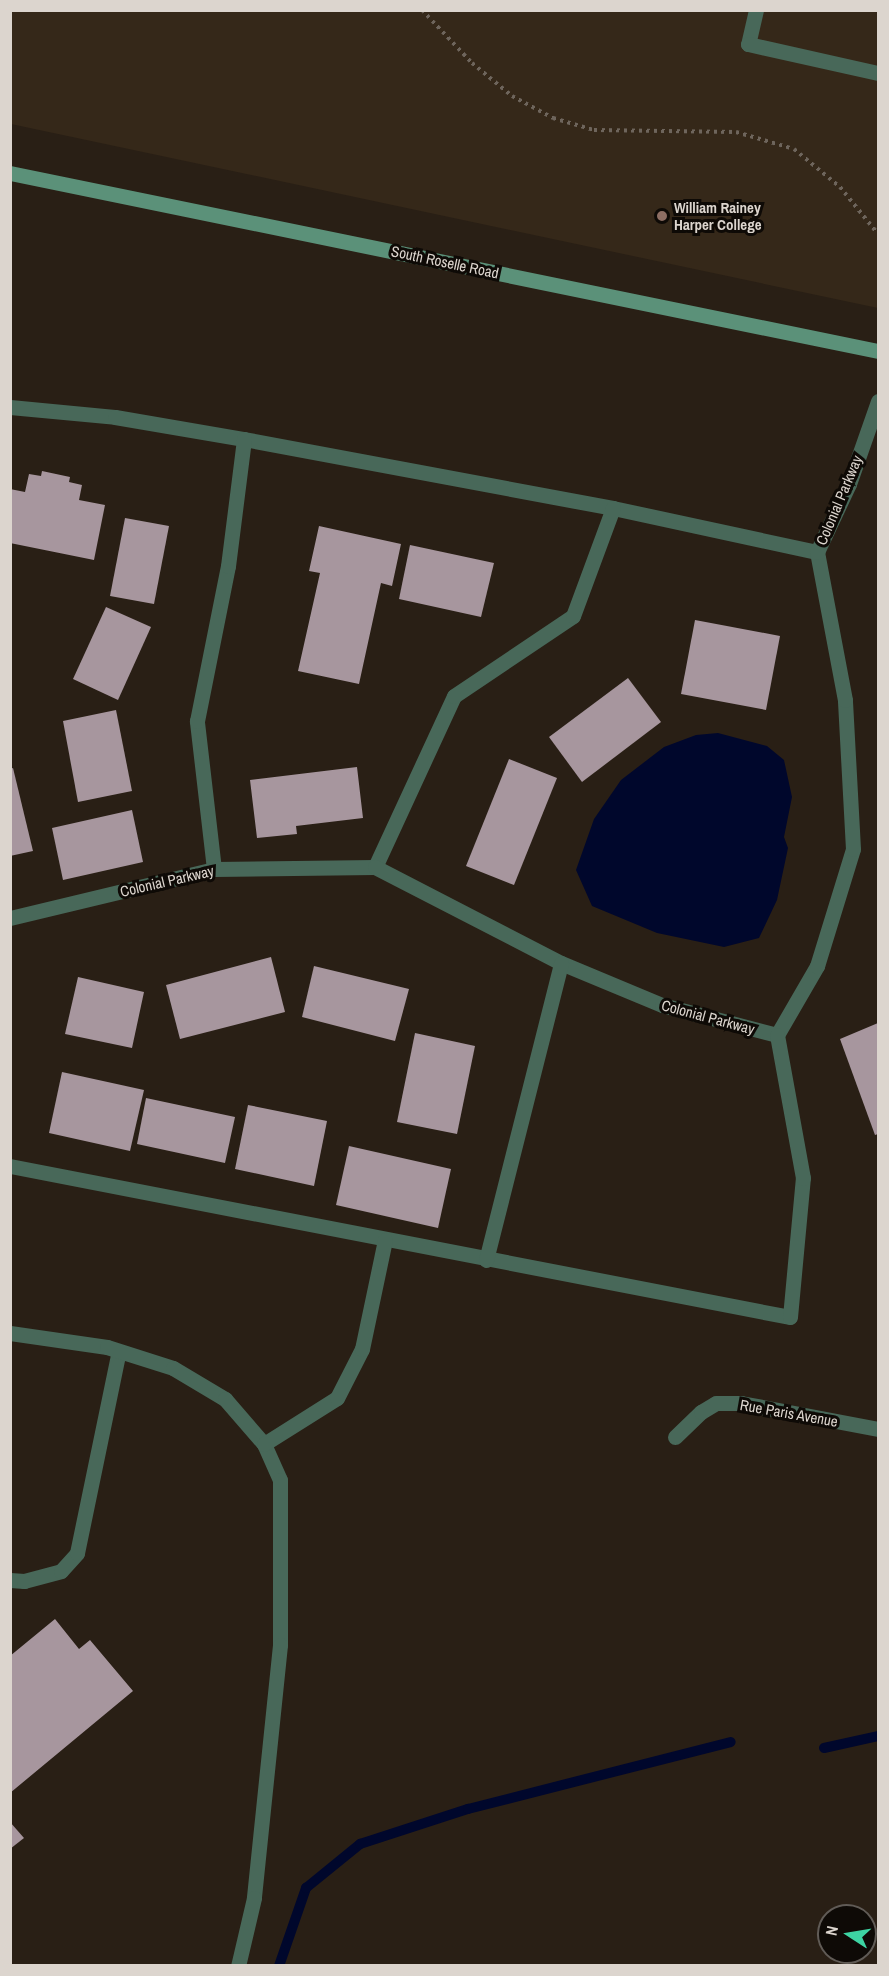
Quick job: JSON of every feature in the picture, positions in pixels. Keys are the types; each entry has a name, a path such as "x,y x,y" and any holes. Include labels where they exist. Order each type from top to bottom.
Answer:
{"main road":[{"name":"South Roselle Road","path":"10,172 879,351"}],"street":[{"path":"756,10 748,44 879,73"},
{"name":"Colonial Parkway","path":"10,918 214,869 375,867 561,963 662,1005 777,1035 818,966 853,849 845,700 817,552 849,484 879,401"},
{"path":"10,407 115,417 244,439 613,508 817,552"},
{"path":"214,869 196,721 228,566 244,439"},
{"path":"375,867 454,696 573,616 613,508"},
{"path":"486,1260 561,963"},
{"path":"10,1166 486,1260 790,1317 802,1178 777,1035"},
{"path":"264,1444 337,1398 362,1349 385,1240"},
{"path":"10,1333 119,1351 173,1368 225,1399 264,1444 280,1480 280,1645 254,1898 238,1965"},
{"path":"10,1580 24,1581 61,1571 77,1553 119,1351"},
{"name":"Rue Paris Avenue","path":"675,1437 701,1412 716,1404 741,1403 879,1429"}],"path":[{"path":"422,10 472,63 512,96 553,118 594,130 736,132 794,149 840,187 879,234"}],"shaded area":[{"name":"William Rainey Harper College","path":"11,11 878,11 878,308 11,124"}],"water":[{"path":"718,733 767,746 784,760 792,797 784,837 788,848 777,900 759,938 724,947 657,933 592,906 576,870 594,819 621,780 664,747 696,735"}],"building":[{"path":"42,471 70,477 69,482 82,485 79,500 105,505 94,560 10,543 10,489 25,492 29,474 41,476"},
{"path":"125,518 169,526 154,604 110,596"},
{"path":"319,526 401,544 392,586 381,583 359,684 298,671 320,573 309,571"},
{"path":"410,545 494,563 481,617 399,599"},
{"path":"106,607 151,627 118,700 73,679"},
{"path":"695,620 780,636 766,710 681,694"},
{"path":"628,678 661,722 582,782 549,737"},
{"path":"116,710 132,791 78,802 63,721"},
{"path":"509,759 557,778 514,885 466,866"},
{"path":"357,767 363,818 296,826 297,834 257,838 250,780"},
{"path":"13,768 33,851 10,856 10,769"},
{"path":"132,810 143,862 63,880 52,828"},
{"path":"271,957 285,1012 180,1039 166,985"},
{"path":"314,966 409,989 395,1041 302,1017"},
{"path":"78,977 144,992 132,1048 65,1034"},
{"path":"878,1023 878,1134 875,1135 840,1039"},
{"path":"415,1033 475,1046 457,1134 397,1122"},
{"path":"62,1072 144,1090 130,1151 49,1133"},
{"path":"146,1098 235,1117 225,1163 137,1144"},
{"path":"248,1105 327,1121 314,1186 235,1169"},
{"path":"349,1146 451,1169 438,1228 336,1205"},
{"path":"55,1619 79,1649 90,1640 133,1691 10,1793 10,1656"},
{"path":"10,1822 24,1838 10,1849"}],"waterway":[{"path":"824,1748 878,1736"},
{"path":"279,1966 306,1888 360,1844 468,1809 731,1742"}],"place":[{"name":"William Rainey Harper College","path":"662,216"}]}
